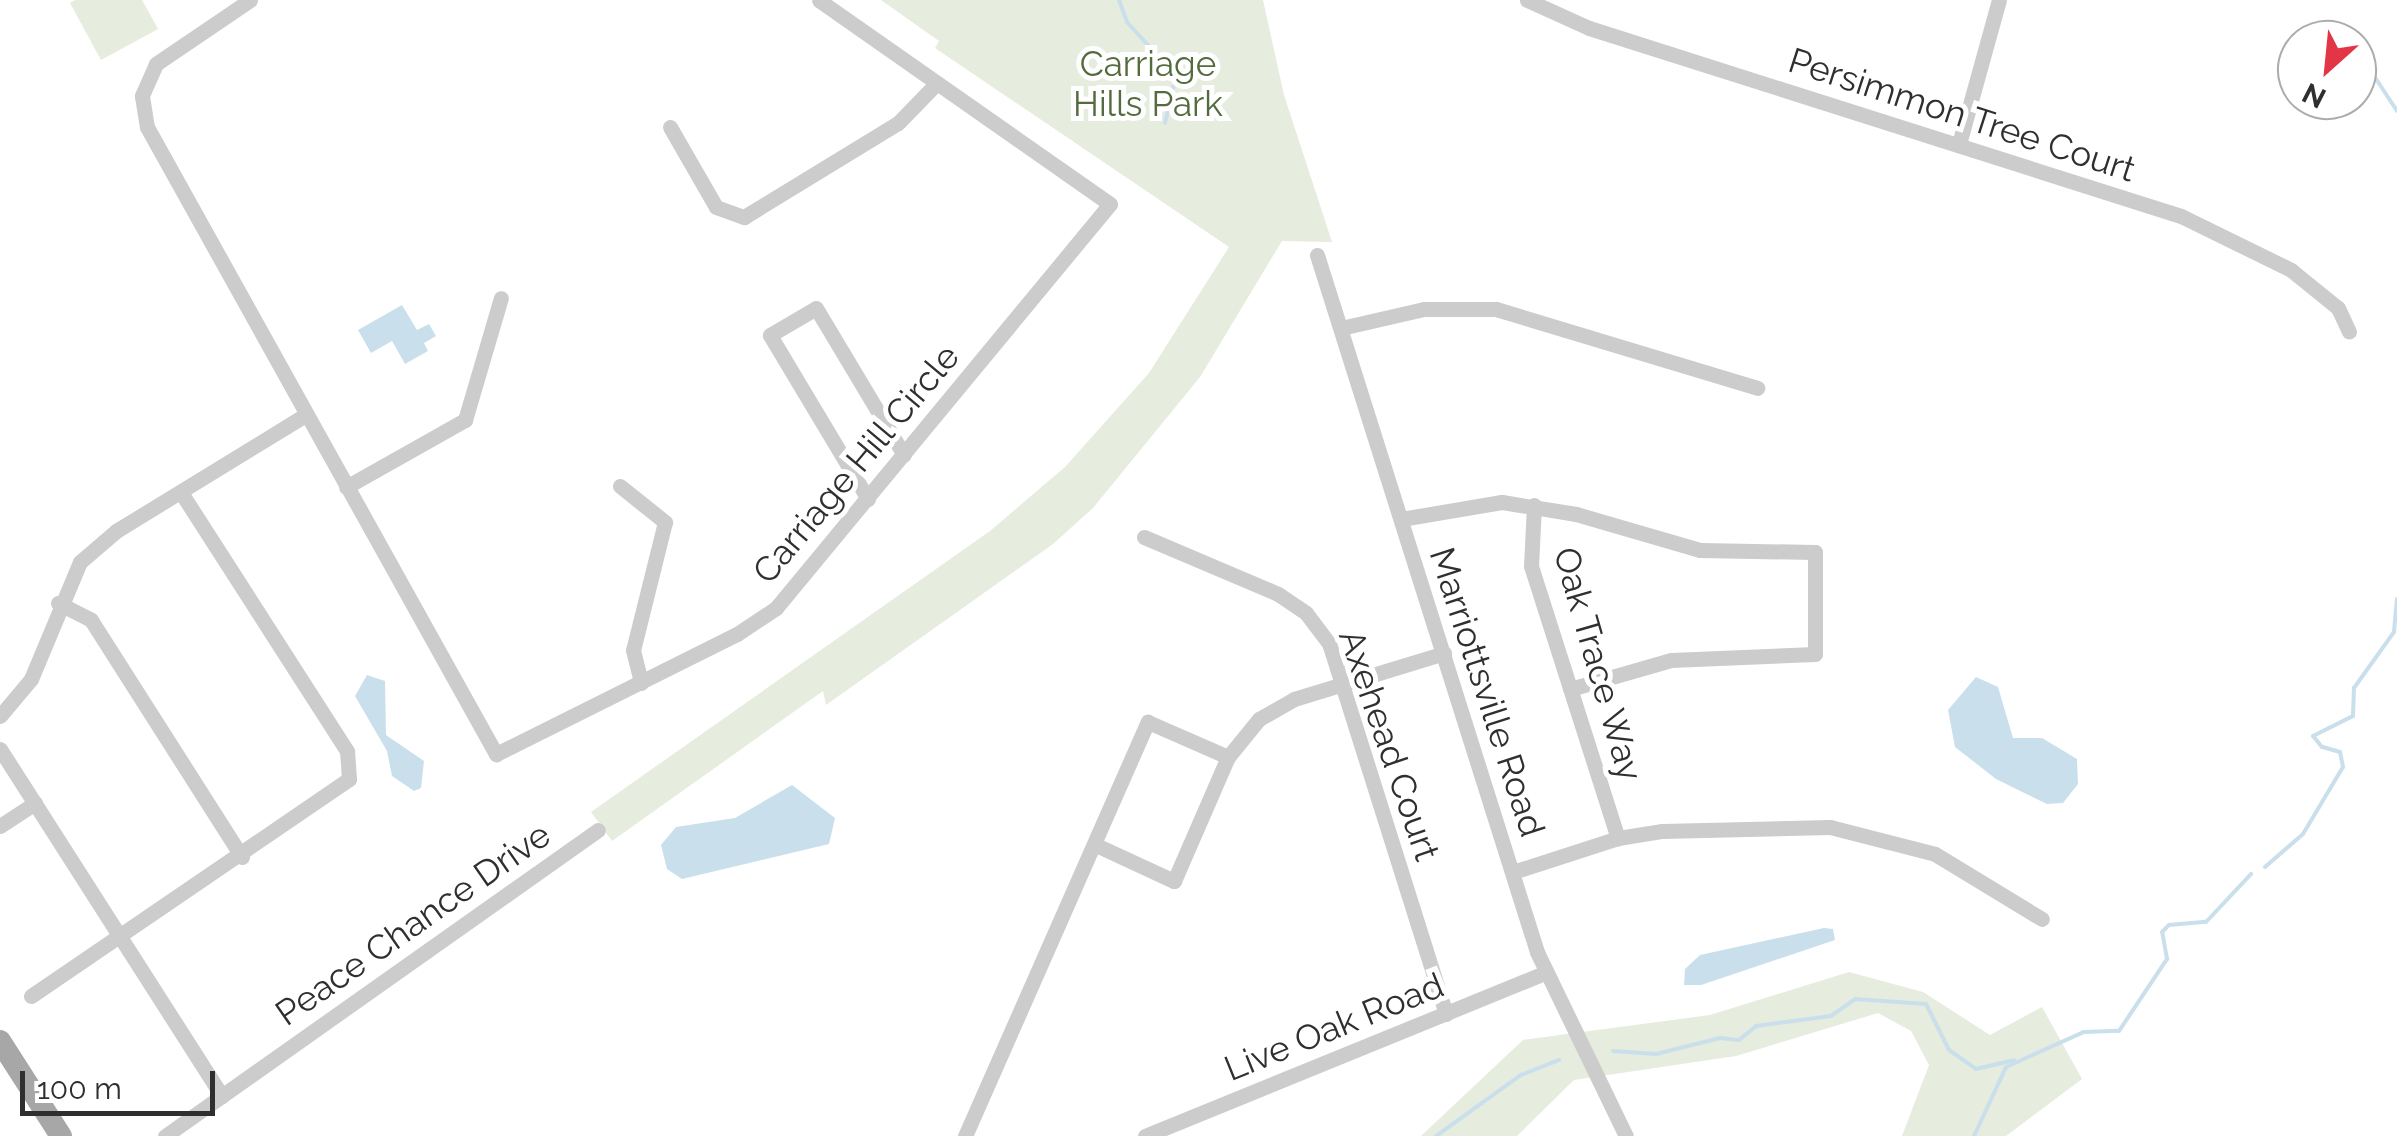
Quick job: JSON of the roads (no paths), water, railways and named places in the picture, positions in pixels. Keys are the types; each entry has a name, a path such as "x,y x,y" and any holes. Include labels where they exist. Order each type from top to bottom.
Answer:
{"main road":[{"path":"0,1041 61,1136"}],"street":[{"name":"Carriage Hill Circle","path":"250,0 156,64 142,110 496,754 641,683 776,608 1110,204 935,85 819,0"},
{"name":"Persimmon Tree Court","path":"1527,0 1588,28 1958,144 2216,231 2320,292 2349,332"},
{"path":"1958,144 1999,0"},
{"path":"670,128 716,206 744,217 898,124 935,85"},
{"name":"Marriottsville Road","path":"1318,255 1545,973 1626,1136"},
{"path":"346,487 465,420 501,298"},
{"path":"868,499 770,335 816,308 904,455"},
{"path":"1341,328 1424,309 1496,308 1757,388"},
{"path":"0,716 30,679 58,603 80,562 98,545 306,414"},
{"path":"620,486 665,522 633,650 641,683"},
{"path":"32,996 122,940 344,787 351,762 180,492"},
{"path":"1401,520 1464,505 1534,505 1700,550 1815,552 1815,654 1672,660 1570,689"},
{"name":"Oak Trace Way","path":"1534,505 1531,566 1618,838"},
{"name":"Axehead Court","path":"1144,537 1306,613 1330,644 1446,1014"},
{"path":"58,603 90,620 242,857"},
{"path":"1096,845 1174,881 1228,756 1259,719 1341,683 1444,654"},
{"path":"965,1136 1148,722 1228,756"},
{"path":"0,749 222,1096"},
{"path":"0,826 35,803"},
{"name":"Peace Chance Drive","path":"165,1136 186,1130 222,1096 598,830"},
{"path":"1513,872 1618,838 1662,831 1861,832 1935,854 2042,919"},
{"name":"Live Oak Road","path":"1145,1136 1545,973"}],"water":[{"path":"402,305 417,330 429,324 436,336 424,343 428,351 405,364 392,341 371,353 358,330"},
{"path":"367,675 385,681 386,735 424,761 421,788 414,791 392,776 387,751 355,696"},
{"path":"1976,677 1998,687 2013,738 2042,738 2077,759 2078,784 2063,803 2047,804 1996,779 1955,747 1948,710"},
{"path":"792,785 835,818 829,844 682,879 667,869 661,845 676,827 735,818"},
{"path":"1833,929 1835,940 1701,985 1684,985 1685,969 1700,955"}],"waterway":[{"path":"1119,0 1127,22 1176,76 1165,123"},
{"path":"2377,80 2397,111"},
{"path":"2265,867 2303,834 2343,767 2340,752 2322,747 2313,736 2353,716 2354,688 2394,632 2397,599"},
{"path":"1974,1136 2006,1067 2084,1032 2119,1031 2167,959 2162,932 2169,925 2206,922 2251,874"},
{"path":"1613,1051 1656,1054 1720,1038 1739,1040 1756,1026 1831,1016 1855,999 1926,1004 1949,1050 1976,1069 2014,1060"},
{"path":"1436,1136 1521,1075 1559,1060"}],"park label":[{"name":"Carriage Hills Park","path":"1148,84"}]}
